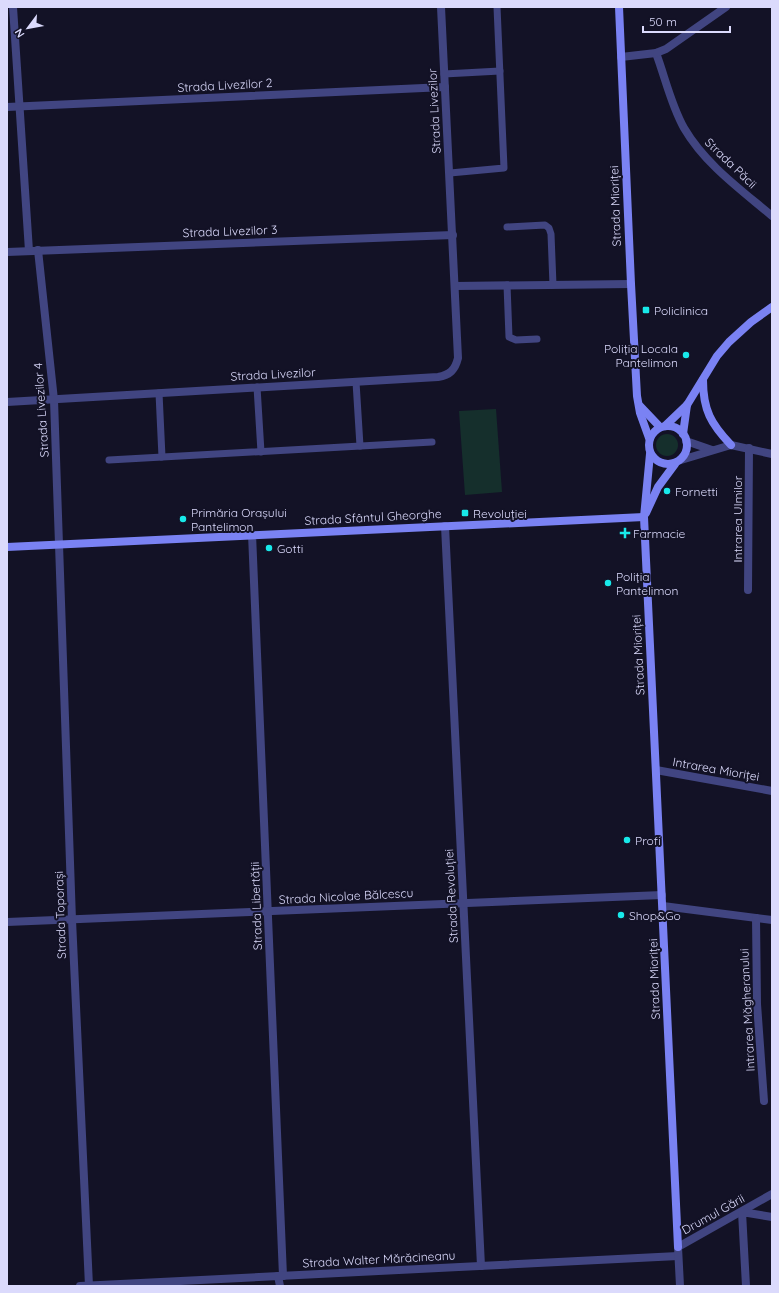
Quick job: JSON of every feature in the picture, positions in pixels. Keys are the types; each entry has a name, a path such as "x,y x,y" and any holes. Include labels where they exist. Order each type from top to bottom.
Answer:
{"street":[{"path":"13,7 29,251"},
{"name":"Strada Livezilor","path":"7,402 438,377 446,375 452,371 458,358 441,7"},
{"name":"Strada Mioriței","path":"619,7 630,284 638,404 649,438"},
{"path":"621,57 656,53 666,50 726,7"},
{"name":"Strada Păcii","path":"656,53 683,126 695,144 722,174 772,216"},
{"name":"Strada Livezilor 2","path":"7,107 445,88"},
{"name":"Strada Livezilor 3","path":"7,252 453,236"},
{"name":"Strada Livezilor 4","path":"38,250 54,400 58,544"},
{"path":"455,286 630,284"},
{"path":"772,307 751,322 729,342 687,405 649,438 648,449 650,454 658,462 663,464 678,462 731,445 772,454"},
{"path":"703,379 704,400 707,413 716,429 731,445"},
{"path":"638,404 649,418 663,427 675,427 685,437 712,450"},
{"path":"678,462 686,451 685,437 687,405"},
{"name":"Intrarea Ulmilor","path":"748,590 749,448"},
{"name":"Strada Mioriței","path":"650,454 644,517 678,1247"},
{"name":"Strada Mioriței","path":"644,517 658,487 678,462"},
{"name":"Strada Sfântul Gheorghe","path":"7,547 252,534 644,517"},
{"name":"Strada Revoluției","path":"445,526 481,1266"},
{"name":"Strada Libertății","path":"252,534 268,911 280,1286"},
{"name":"Strada Toporași","path":"58,544 72,920 89,1286"},
{"name":"Intrarea Mioriței","path":"656,770 772,791"},
{"name":"Strada Nicolae Bălcescu","path":"7,922 662,895"},
{"path":"663,906 772,920"},
{"name":"Intrarea Măgheranului","path":"756,918 757,1004 764,1100"},
{"name":"Drumul Gării","path":"680,1286 678,1247 772,1194"},
{"path":"746,1286 742,1212 772,1217"},
{"name":"Strada Walter Mărăcineanu","path":"80,1286 185,1284 280,1276 678,1256"}],"lane":[{"path":"450,173 504,168 497,7"},
{"path":"444,74 500,71"},
{"path":"507,227 545,225 549,228 551,234 552,285"},
{"path":"507,285 509,337 516,340 537,339"},
{"path":"356,382 360,446"},
{"path":"257,387 261,452"},
{"path":"159,393 162,457"},
{"path":"109,460 432,442"}],"green space":[{"path":"496,409 502,492 465,495 459,411"},
{"path":"663,434 671,434 678,441 678,449 671,456 663,456 656,449 656,441"}],"place":[{"name":"Policlinica","path":"646,310"},
{"name":"Poliția Locala Pantelimon","path":"686,355"},
{"name":"Fornetti","path":"667,491"},
{"name":"Revoluției","path":"465,513"},
{"name":"Primăria Orașului Pantelimon","path":"183,519"},
{"name":"Farmacie","path":"625,533"},
{"name":"Gotti","path":"269,548"},
{"name":"Poliția Pantelimon","path":"608,583"},
{"name":"Profi","path":"627,840"},
{"name":"Shop&Go","path":"621,915"}]}
